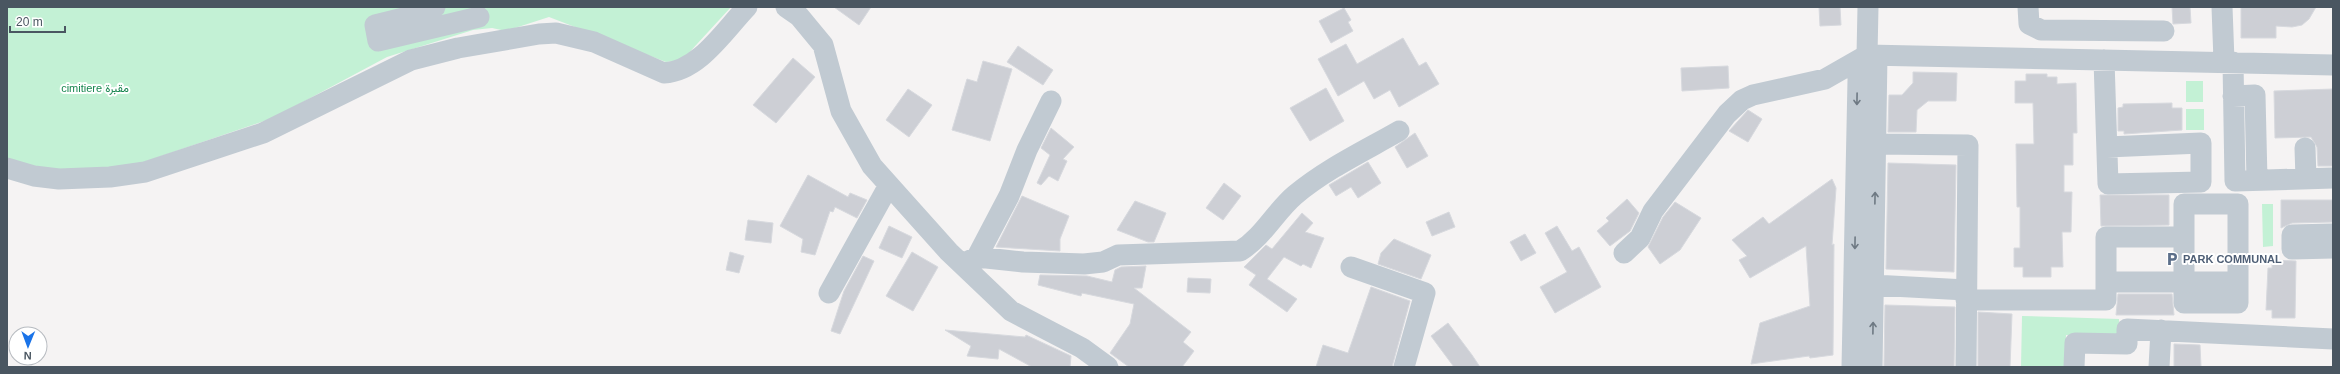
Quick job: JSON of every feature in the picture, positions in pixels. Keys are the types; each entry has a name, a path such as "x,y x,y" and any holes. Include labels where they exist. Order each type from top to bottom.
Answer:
{"street":[{"path":"435,7 428,12 375,25 378,41 478,12 486,43"},
{"path":"7,168 34,176 60,179 110,177 145,172 274,129 411,60 486,43 556,33 594,42 664,73 675,72 696,62 747,7"},
{"path":"786,7 799,16 823,46 840,111 872,166 889,185 970,260 1011,311 1082,348 1108,367"},
{"path":"1868,7 1868,57 1876,144 1872,367"},
{"path":"2028,7 2029,24 2041,30 2164,31"},
{"path":"2222,7 2233,96 2235,180 2333,178"},
{"path":"1852,367 1858,80 1868,57"},
{"path":"1624,253 1640,238 1653,210 1708,139 1742,100 1825,79 1868,57 2333,64"},
{"path":"2104,60 2107,147"},
{"path":"2233,96 2255,95 2256,147"},
{"path":"970,260 1009,196 1027,150 1051,102"},
{"path":"970,260 1084,264 1103,262 1118,255 1240,251 1254,242 1295,195 1328,171 1399,131"},
{"path":"1876,144 1968,145 1966,367"},
{"path":"2235,147 2268,146 2263,180"},
{"path":"2305,148 2306,179"},
{"path":"829,293 889,185"},
{"path":"2106,282 2184,282 2238,282 2238,204 2184,204 2184,282"},
{"path":"2333,234 2292,235 2292,249 2333,248"},
{"path":"1873,285 1966,295 2106,300 2106,237 2184,237"},
{"path":"1351,267 1426,293 1404,367"},
{"path":"2074,367 2075,343 2127,344 2127,329 2333,338"},
{"path":"2159,367 2161,330"}],"green space":[{"name":"cimitiere مقبرة","path":"7,7 731,7 686,56 680,60 666,62 549,17 506,31 492,28 473,30 387,57 273,118 135,165 110,168 42,170 7,161"},
{"path":"2186,81 2203,81 2203,102 2186,102"},
{"path":"2186,109 2204,109 2204,130 2186,130"},
{"path":"2262,204 2273,204 2273,246 2263,247"},
{"path":"2022,316 2119,319 2119,337 2066,335 2065,367 2021,367"}],"building":[{"path":"834,7 871,7 859,25"},
{"path":"1819,7 1840,7 1841,25 1820,26"},
{"path":"2172,7 2190,7 2191,23 2173,24"},
{"path":"2241,7 2316,7 2309,19 2302,25 2292,27 2276,26 2276,38 2241,38"},
{"path":"1344,8 1351,20 1348,22 1353,31 1331,43 1319,21"},
{"path":"1403,38 1419,66 1426,62 1439,84 1399,107 1390,90 1374,99 1364,81 1338,96 1318,59 1346,44 1357,64"},
{"path":"1018,46 1053,70 1043,85 1007,62"},
{"path":"793,58 815,77 776,123 753,105"},
{"path":"983,61 1012,69 990,141 952,130 967,79 977,82"},
{"path":"1728,66 1729,88 1682,91 1681,68"},
{"path":"1913,72 1957,73 1956,101 1928,101 1917,110 1916,132 1888,132 1889,95 1902,95 1913,83"},
{"path":"2026,74 2047,74 2047,77 2057,77 2057,84 2076,83 2077,133 2073,133 2073,165 2064,165 2064,192 2072,192 2071,232 2062,232 2063,267 2051,267 2051,277 2023,277 2023,267 2014,267 2014,248 2020,248 2020,207 2017,207 2016,144 2034,144 2033,103 2015,103 2015,81 2026,81"},
{"path":"1326,88 1344,121 1310,141 1290,108"},
{"path":"908,89 932,105 909,137 886,120"},
{"path":"2333,89 2333,166 2318,166 2317,147 2311,137 2275,138 2274,91"},
{"path":"2172,103 2172,108 2182,108 2182,130 2124,134 2124,131 2118,131 2118,108 2123,107 2123,104"},
{"path":"1748,110 1762,119 1748,142 1729,131"},
{"path":"1051,128 1074,147 1063,159 1067,161 1058,181 1049,176 1041,185 1037,183 1050,155 1041,148"},
{"path":"1415,133 1428,156 1407,168 1395,147"},
{"path":"1368,162 1381,183 1358,198 1351,187 1336,196 1329,185"},
{"path":"1888,163 1956,165 1954,272 1886,269"},
{"path":"808,175 848,197 850,193 867,200 857,218 835,207 833,212 830,211 815,255 801,252 803,239 780,226"},
{"path":"1832,179 1836,188 1832,245 1834,244 1833,355 1810,358 1809,356 1751,364 1760,323 1810,306 1806,246 1750,278 1739,260 1747,256 1732,240 1763,217 1769,224"},
{"path":"1224,183 1241,196 1223,220 1206,208"},
{"path":"2100,195 2169,195 2169,225 2101,226"},
{"path":"1022,196 1069,216 1060,239 1060,251 996,247"},
{"path":"1627,199 1639,213 1630,231 1610,246 1597,231 1609,221 1606,218"},
{"path":"2281,200 2333,200 2333,222 2292,223 2281,228"},
{"path":"1135,201 1166,213 1154,242 1148,242 1117,230"},
{"path":"1675,202 1701,218 1680,250 1660,264 1648,247 1663,217"},
{"path":"1449,212 1455,227 1432,236 1426,222"},
{"path":"1302,213 1313,223 1305,232 1324,238 1311,268 1303,264 1301,266 1284,257 1267,279 1297,299 1287,312 1249,285 1256,275 1244,267 1266,245 1272,249"},
{"path":"748,220 773,223 771,243 745,240"},
{"path":"889,226 912,237 902,258 879,248"},
{"path":"1557,226 1572,251 1579,247 1601,287 1555,313 1540,287 1567,272 1545,233"},
{"path":"1525,234 1536,253 1521,261 1510,242"},
{"path":"1394,239 1431,255 1421,279 1378,264 1381,253"},
{"path":"730,252 744,256 739,273 726,270"},
{"path":"912,252 938,267 913,311 886,296"},
{"path":"863,256 874,261 840,334 831,331 844,291"},
{"path":"2272,260 2296,261 2295,318 2272,318 2272,310 2266,310 2268,268 2272,268"},
{"path":"1146,266 1142,288 1134,288 1191,332 1183,342 1194,351 1182,367 1129,367 1110,353 1130,324 1134,304 1082,293 1081,296 1038,285 1040,275 1087,276 1112,282 1115,270 1121,267"},
{"path":"1188,278 1211,279 1210,293 1187,292"},
{"path":"1371,287 1410,301 1392,367 1316,367 1323,345 1348,353"},
{"path":"2118,294 2172,294 2174,315 2116,315"},
{"path":"1885,305 1955,307 1954,367 1884,367"},
{"path":"1978,312 2012,314 2010,367 1978,367"},
{"path":"1448,323 1480,367 1454,367 1431,336"},
{"path":"945,330 1025,337 1026,335 1071,356 1070,367 1032,367 999,349 998,359 967,356 971,346"},
{"path":"2174,344 2200,345 2201,367 2174,367"}],"place":[{"name":"PARK COMMUNAL","path":"2172,259"}]}
